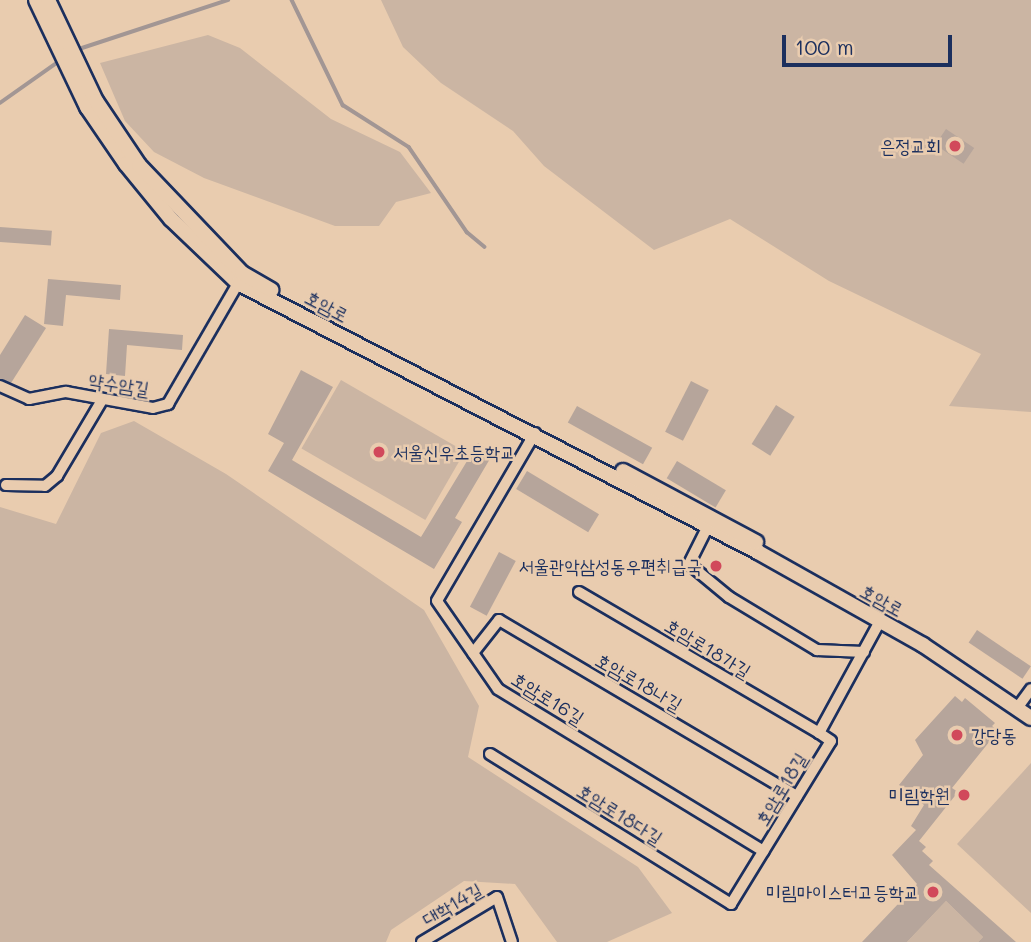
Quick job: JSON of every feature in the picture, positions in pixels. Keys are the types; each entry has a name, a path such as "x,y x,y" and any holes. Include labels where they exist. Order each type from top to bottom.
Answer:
{"main road":[{"name":"호암로","path":"36,0 87,107 126,164 171,219 241,278 535,433 880,621 1023,707 1031,718"},
{"path":"48,0 96,101 139,165 241,278 736,531 925,638 1023,707"}],"street":[{"name":"약수암길","path":"0,386 29,399 66,392 101,402 153,408 169,404 241,278"},
{"path":"6,485 45,486 57,476 101,402"},
{"name":"호암로16길","path":"535,433 437,601 498,689 763,851"},
{"path":"707,528 689,564 729,597 817,650 864,652"},
{"name":"호암로18가길","path":"579,592 819,733"},
{"name":"호암로18나길","path":"474,653 499,620 797,796"},
{"name":"호암로18길","path":"731,904 831,741 819,733 880,621"},
{"path":"1023,707 1031,688"},
{"name":"호암로18다길","path":"491,754 731,904"},
{"name":"대학14길","path":"422,942 497,897 512,942"}],"shaded area":[{"path":"381,0 1031,0 1031,412 949,406 981,354 829,281 730,219 654,250 544,166 513,131 441,83 403,47"},
{"path":"208,35 240,48 331,119 400,152 431,193 396,202 379,226 335,226 204,178 154,152 125,121 100,63"},
{"path":"341,380 465,452 425,520 302,448"},
{"path":"134,421 226,474 424,610 479,706 468,757 638,867 672,913 607,942 557,942 515,884 464,881 391,930 386,942 0,942 0,507 56,524 101,433"},
{"path":"1031,763 1031,913 957,844"},
{"path":"946,901 983,937 978,942 907,942"}],"building":[{"name":"은정교회","path":"946,129 974,148 964,164 935,145"},
{"path":"0,227 52,231 51,246 0,242"},
{"path":"48,279 121,285 120,300 66,295 63,326 44,324"},
{"path":"25,315 46,328 11,383 0,379 0,355"},
{"path":"109,329 183,335 182,350 127,345 125,376 106,374"},
{"path":"301,370 333,387 292,460 421,537 478,443 494,452 455,518 462,522 434,569 268,471 284,443 268,434"},
{"path":"691,381 709,390 683,441 665,432"},
{"path":"776,405 795,417 770,456 752,444"},
{"path":"577,406 652,448 643,464 568,423"},
{"path":"677,461 726,490 716,508 667,478"},
{"path":"527,471 599,514 588,532 516,489"},
{"path":"499,552 516,561 487,616 470,607"},
{"path":"977,630 1031,666 1022,679 969,642"},
{"path":"955,696 962,702 965,698 995,723 992,726 998,731 952,788 958,792 919,841 926,847 922,851 933,861 929,865 1016,942 978,942 983,937 946,901 907,942 862,942 917,884 892,855 916,830 911,826 924,805 899,785 923,755 915,740"}],"waterway":[{"path":"76,50 228,0"},
{"path":"292,0 343,105 409,147 467,232 485,247"},
{"path":"0,103 61,60"}],"place":[{"name":"은정교회","path":"955,146"},
{"name":"서울신우초등학교","path":"379,452"},
{"name":"서울관악삼성동우편취급국","path":"716,566"},
{"name":"강당동","path":"957,735"},
{"name":"미림학원","path":"964,795"},
{"name":"미림마이스터고등학교","path":"933,892"}]}
